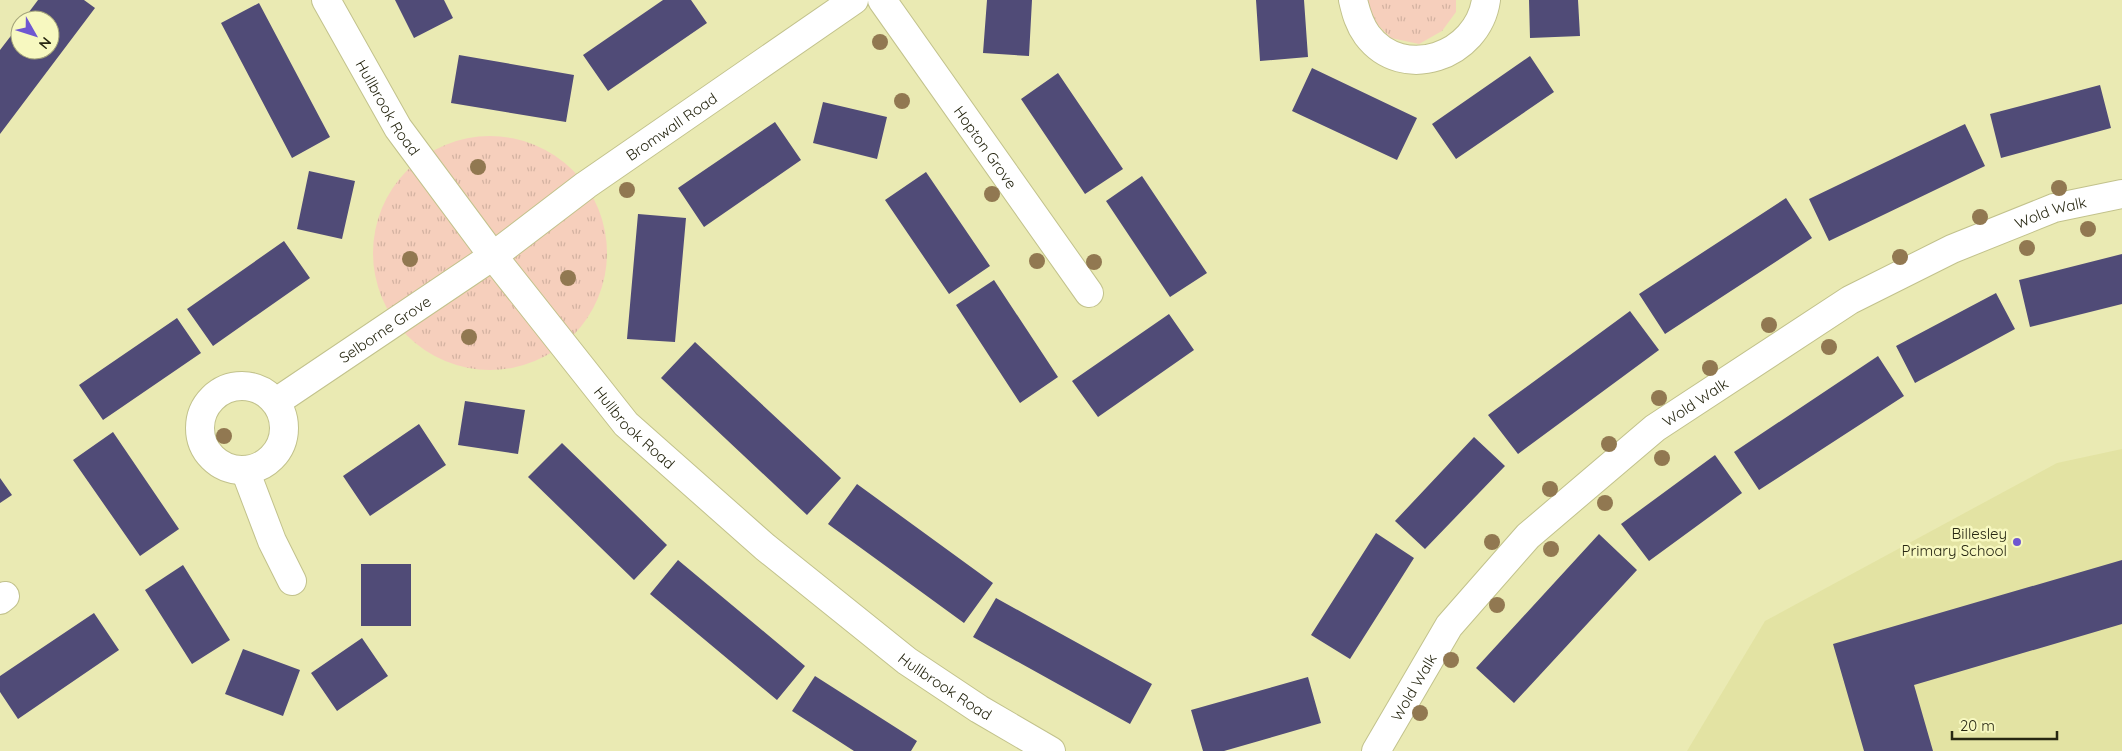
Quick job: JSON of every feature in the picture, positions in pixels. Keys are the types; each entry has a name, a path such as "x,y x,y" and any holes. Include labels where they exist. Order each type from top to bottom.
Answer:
{"street":[{"name":"Hullbrook Road","path":"326,0 398,128 493,256 626,424 765,547 907,661 979,709 1051,751"},
{"name":"Bromwall Road","path":"493,256 586,185 854,0"},
{"name":"Hopton Grove","path":"882,0 1089,293"},
{"path":"1353,0 1357,18 1368,36 1385,50 1404,58 1426,59 1447,54 1465,42 1478,24 1486,0"},
{"name":"Wold Walk","path":"1376,751 1450,626 1528,536 1655,428 1850,300 1952,249 2054,208 2122,194"},
{"name":"Selborne Grove","path":"276,402 493,256"},
{"path":"238,385 266,392 276,402 283,414 285,426 284,440 278,451 269,461 258,468 245,470 230,469 217,463 207,452 200,432 204,410 212,398 224,390 238,385"},
{"path":"245,470 272,541 292,581"}],"shaded area":[{"name":"Billesley Primary School","path":"2122,449 2122,751 1687,751 1765,621 2057,463"}],"green space":[{"path":"1366,0 1456,0 1456,12 1442,31 1419,44 1391,38 1375,22"},
{"path":"490,136 513,138 535,145 555,156 573,170 587,188 598,208 605,230 607,253 605,276 598,298 587,318 573,336 555,350 535,361 513,368 490,370 467,368 445,361 425,350 407,336 393,318 382,298 375,276 373,253 375,230 382,208 393,188 407,170 425,156 445,145 467,138"}],"building":[{"path":"38,0 84,0 95,8 60,54 60,10 30,10"},
{"path":"395,0 444,0 453,18 414,38"},
{"path":"663,0 691,0 707,23 608,91 583,55"},
{"path":"987,0 1032,0 1029,56 983,53"},
{"path":"1256,0 1304,0 1308,57 1260,61"},
{"path":"1529,0 1578,0 1580,36 1530,38"},
{"path":"259,3 330,137 292,158 221,23"},
{"path":"10,37 10,60 56,60 0,134 0,50"},
{"path":"459,55 574,75 566,122 451,103"},
{"path":"1530,56 1554,92 1456,159 1432,124"},
{"path":"1312,68 1417,118 1397,160 1292,111"},
{"path":"1058,73 1123,169 1085,194 1021,99"},
{"path":"2100,85 2111,128 2001,158 1990,114"},
{"path":"823,102 887,117 877,159 813,143"},
{"path":"775,122 801,160 704,227 678,188"},
{"path":"1965,124 1985,166 1829,241 1809,199"},
{"path":"309,171 355,181 342,239 297,229"},
{"path":"926,172 990,266 949,294 885,200"},
{"path":"1142,176 1207,273 1170,297 1106,201"},
{"path":"1786,198 1812,238 1665,334 1639,294"},
{"path":"638,214 686,218 675,342 627,339"},
{"path":"284,241 310,278 213,346 187,309"},
{"path":"2122,254 2122,304 2030,327 2019,280"},
{"path":"994,280 1058,377 1020,403 956,305"},
{"path":"1996,293 2015,329 1915,383 1896,346"},
{"path":"1630,311 1659,350 1518,454 1488,415"},
{"path":"1169,314 1194,350 1098,417 1072,381"},
{"path":"177,318 201,353 103,420 79,385"},
{"path":"695,342 841,478 807,515 661,378"},
{"path":"1878,356 1904,396 1759,490 1734,452"},
{"path":"465,401 525,410 518,454 458,445"},
{"path":"419,424 446,465 370,516 343,476"},
{"path":"113,432 179,529 140,556 73,460"},
{"path":"1474,437 1505,466 1425,549 1395,521"},
{"path":"562,443 667,545 634,580 528,477"},
{"path":"1715,455 1742,493 1649,561 1621,524"},
{"path":"0,478 12,495 0,503"},
{"path":"857,484 993,583 964,623 828,524"},
{"path":"1376,533 1414,558 1350,659 1311,635"},
{"path":"1599,534 1637,570 1514,703 1476,668"},
{"path":"678,560 805,666 777,700 650,594"},
{"path":"2122,560 2122,624 1914,685 1933,751 1864,751 1833,644"},
{"path":"361,564 411,564 411,626 361,626"},
{"path":"183,565 230,640 192,664 145,590"},
{"path":"996,598 1152,684 1130,724 973,637"},
{"path":"94,613 119,650 18,719 0,692 0,676"},
{"path":"362,638 388,676 337,711 311,673"},
{"path":"243,649 300,670 283,716 225,694"},
{"path":"815,676 917,741 911,751 854,751 792,711"},
{"path":"1308,677 1321,723 1224,751 1203,751 1191,710"}],"place":[{"name":"Billesley Primary School","path":"2017,542"}]}
